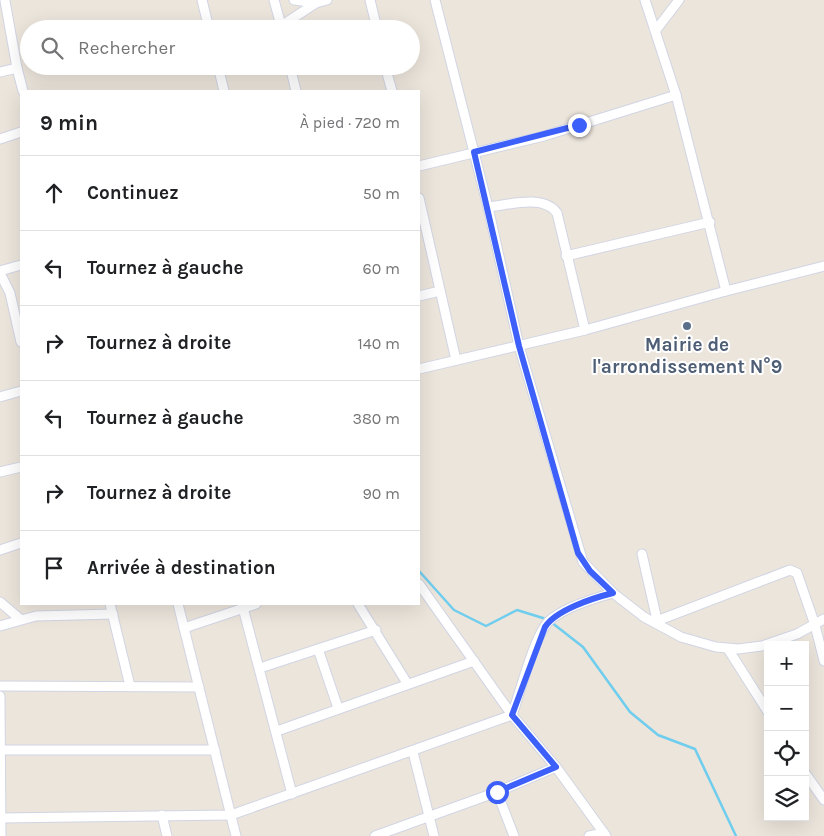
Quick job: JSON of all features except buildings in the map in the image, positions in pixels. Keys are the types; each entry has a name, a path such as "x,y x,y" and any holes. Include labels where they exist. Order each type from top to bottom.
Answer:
{"street":[{"path":"202,0 207,20"},
{"path":"274,0 279,20"},
{"path":"294,0 316,3"},
{"path":"291,20 316,3 327,0"},
{"path":"370,0 375,20"},
{"path":"435,0 488,206 519,346 578,553 590,571 633,610 655,621 681,638 728,649 762,646 796,634 824,619"},
{"path":"645,0 676,95 726,290"},
{"path":"656,30 678,0"},
{"path":"4,1 23,90"},
{"path":"0,72 17,68"},
{"path":"220,75 224,90"},
{"path":"292,75 296,90"},
{"path":"388,75 392,90"},
{"path":"420,166 544,136 676,95"},
{"path":"0,139 20,132"},
{"path":"488,206 540,202 549,205 557,213 585,330"},
{"path":"420,208 422,228 440,291 456,360"},
{"path":"566,256 710,222"},
{"path":"20,264 0,272 10,293 20,328"},
{"path":"420,369 585,330 726,290 824,266"},
{"path":"420,296 440,291"},
{"path":"0,396 20,391"},
{"path":"0,472 20,467"},
{"path":"0,550 20,543"},
{"path":"642,554 655,621"},
{"path":"655,621 790,570 797,573 815,625 824,661"},
{"path":"420,585 512,715 556,767 605,834 589,836"},
{"path":"0,818 231,815 413,752 512,715 538,643 548,622 586,601 613,593"},
{"path":"0,602 20,619"},
{"path":"110,605 130,686"},
{"path":"178,605 236,836"},
{"path":"359,605 376,630 407,684"},
{"path":"184,628 243,606 292,794"},
{"path":"0,626 20,619 49,615 113,614"},
{"path":"260,668 376,630"},
{"path":"318,649 338,708"},
{"path":"728,649 764,706"},
{"path":"276,731 474,661"},
{"path":"0,686 199,687"},
{"path":"0,696 1,836"},
{"path":"0,750 215,750"},
{"path":"413,752 434,836"},
{"path":"376,836 430,818 556,767"},
{"path":"807,776 824,800"},
{"path":"497,792 514,836"},
{"path":"162,815 167,836"}],"waterway":[{"path":"420,572 454,610 486,626 517,610 546,619"},
{"path":"551,622 583,647 630,712 658,735 695,749 736,836"}],"place":[{"name":"Mairie de l'arrondissement N°9","path":"687,326"}],"route":[{"path":"497,792 556,767 512,715 545,627 552,618 586,601 613,593 590,571 578,553 556,469 519,346 474,152 544,136 579,125"}]}
